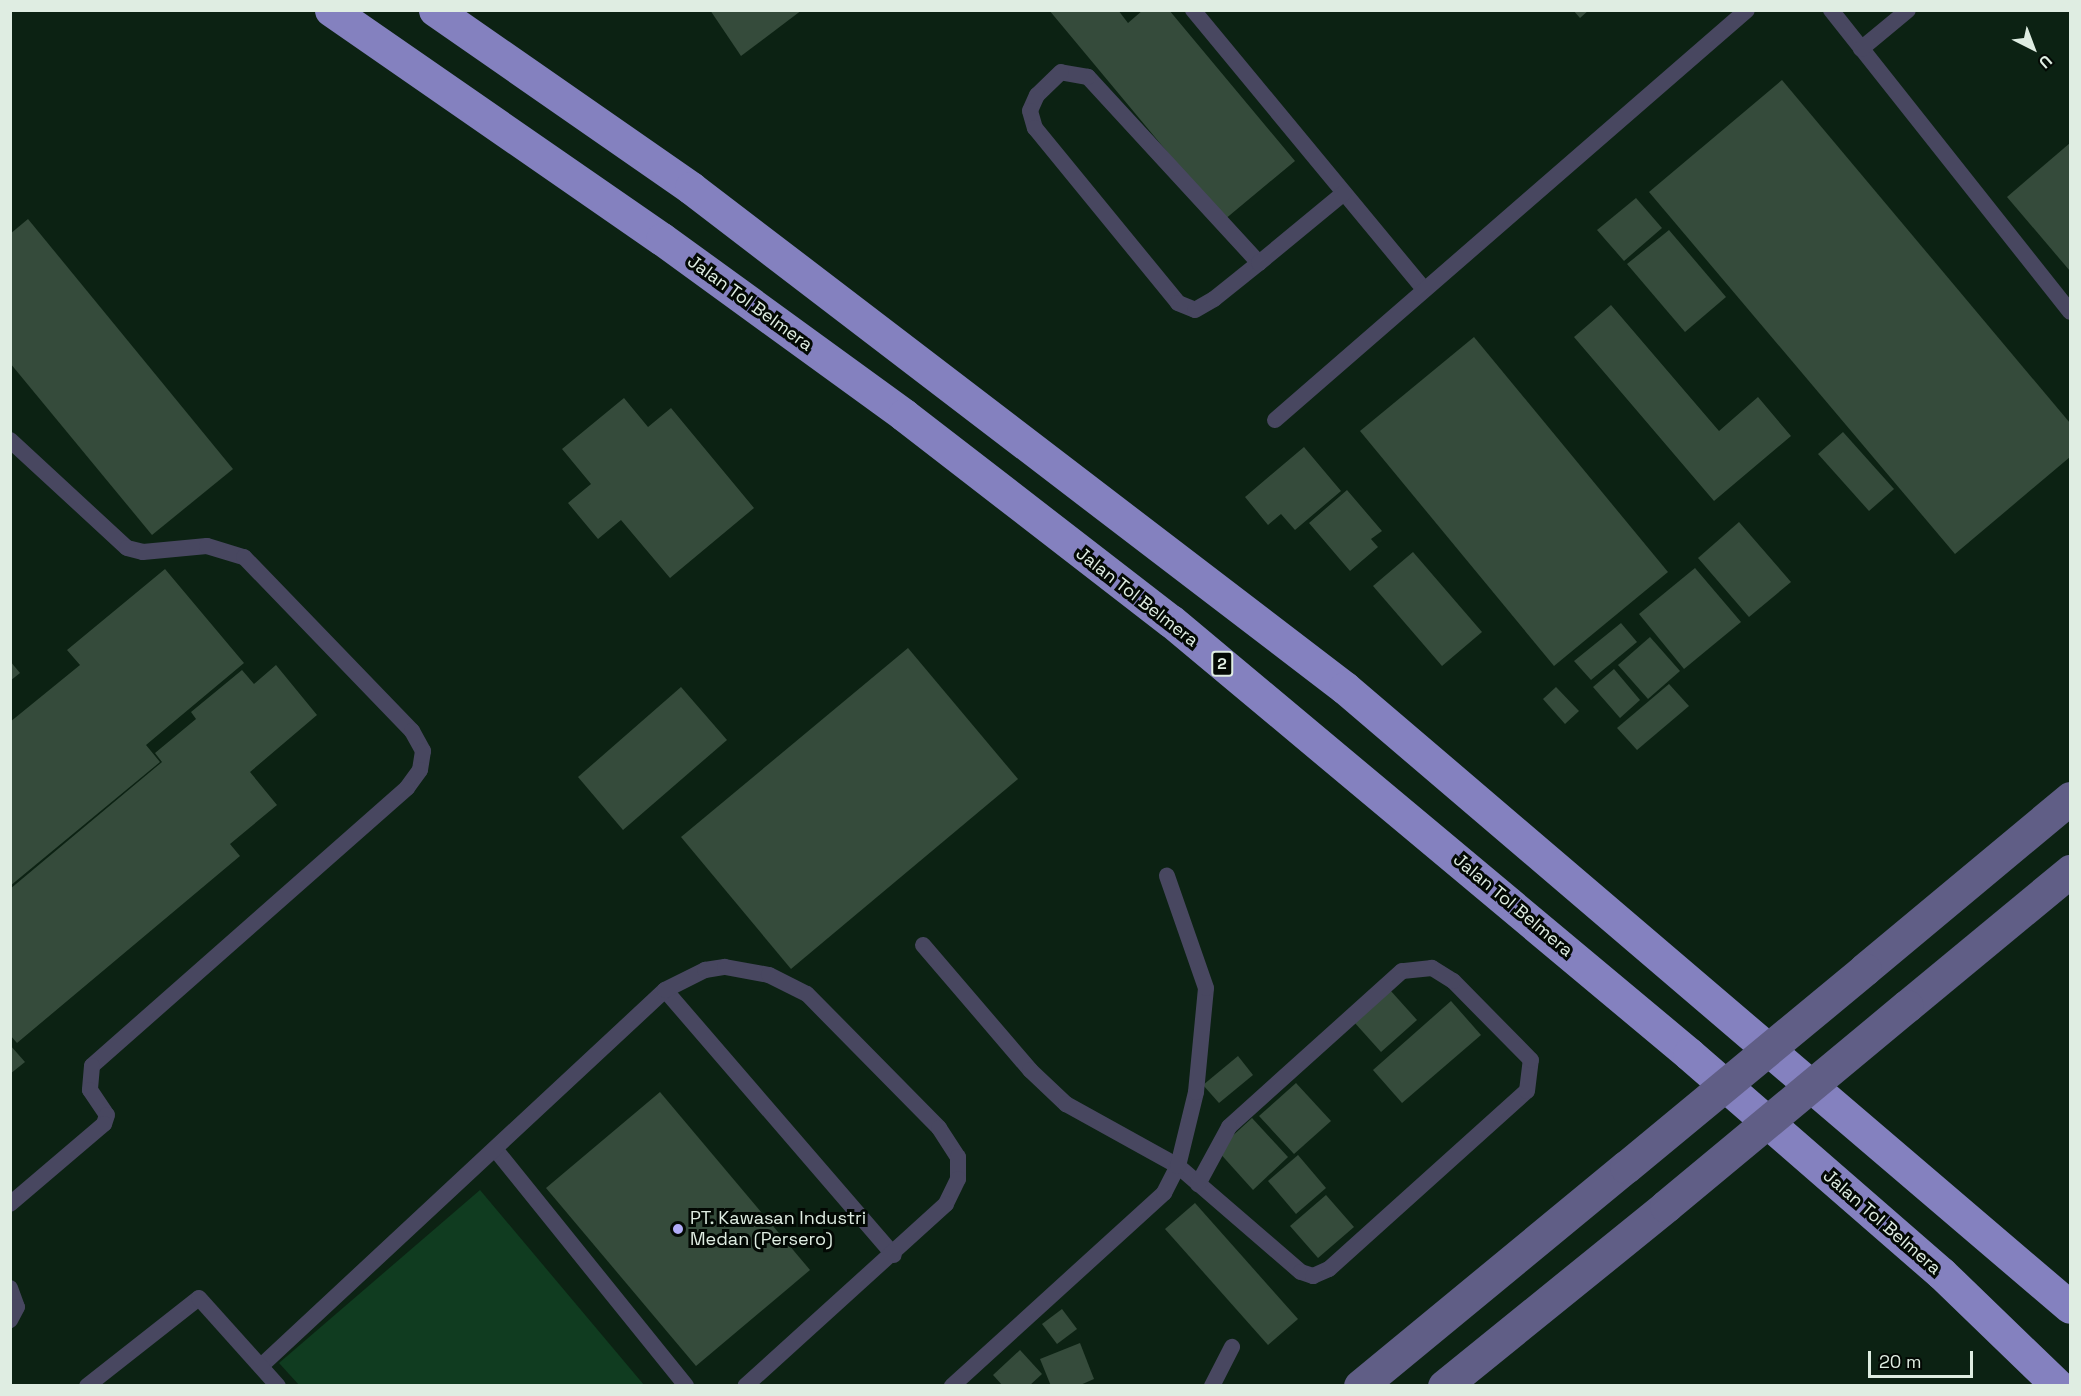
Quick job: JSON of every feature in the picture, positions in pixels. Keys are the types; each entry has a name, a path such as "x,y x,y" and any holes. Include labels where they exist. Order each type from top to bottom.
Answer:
{"highway":[{"name":"Jalan Tol Belmera","path":"331,10 769,316 1171,621 1689,1054 1941,1273 2058,1386"},
{"path":"435,10 691,188 1345,688 2070,1307"}],"street":[{"path":"1360,1386 2070,798"},
{"path":"1444,1386 2070,872"}],"lane":[{"path":"1193,10 1423,288"},
{"path":"1275,420 1423,288 1747,10"},
{"path":"1831,10 2070,312"},
{"path":"1861,49 1908,10"},
{"path":"1259,263 1088,78 1061,72 1037,95 1030,111 1035,128 1178,303 1195,310 1259,263 1344,193"},
{"path":"10,440 126,548 143,552 207,546 244,557 412,731 423,751 420,770 407,788 92,1066 90,1090 106,1115 104,1124 10,1204"},
{"path":"952,1386 1164,1193 1178,1166 1196,1092 1206,988 1167,876"},
{"path":"923,945 1030,1070 1066,1104 1178,1166 1198,1184 1301,1272 1313,1276 1329,1269 1527,1091 1531,1060 1453,981 1432,968 1402,971 1229,1128 1198,1184"},
{"path":"261,1366 665,990 705,970 725,967 769,975 807,994 939,1128 958,1157 958,1179 946,1204 894,1255 745,1386"},
{"path":"665,990 894,1255"},
{"path":"495,1149 686,1386"},
{"path":"10,1288 17,1307 10,1320"},
{"path":"87,1386 199,1298 278,1386"},
{"path":"1212,1386 1232,1347"}],"green space":[{"path":"480,1190 644,1385 299,1385 279,1363"}],"building":[{"path":"710,10 802,10 741,56"},
{"path":"1049,10 1118,10 1128,23 1143,10 1169,10 1295,161 1224,220"},
{"path":"1573,10 1589,10 1580,18"},
{"path":"1782,80 2070,423 2070,457 1955,554 1649,192"},
{"path":"2070,143 2070,271 2007,197"},
{"path":"1636,198 1662,228 1624,261 1597,230"},
{"path":"28,219 233,469 152,535 10,363 10,234"},
{"path":"1669,230 1726,297 1685,332 1627,264"},
{"path":"1611,305 1719,431 1758,397 1791,436 1714,501 1574,337"},
{"path":"1474,337 1668,572 1554,666 1360,431"},
{"path":"624,398 648,427 671,408 754,508 670,578 621,520 598,539 568,503 591,484 562,449"},
{"path":"1843,432 1894,489 1869,511 1818,454"},
{"path":"1304,447 1341,491 1295,530 1281,514 1268,525 1245,497"},
{"path":"1347,490 1382,531 1371,539 1378,547 1350,571 1309,523"},
{"path":"1739,522 1791,582 1749,617 1698,558"},
{"path":"1413,552 1482,632 1442,666 1373,586"},
{"path":"1695,568 1741,622 1684,669 1639,614"},
{"path":"165,569 244,663 146,745 160,762 10,886 10,722 80,665 67,650"},
{"path":"1621,623 1637,642 1591,680 1574,661"},
{"path":"1650,637 1680,671 1648,699 1618,665"},
{"path":"908,648 1018,779 791,969 681,837"},
{"path":"10,661 20,673 10,681"},
{"path":"276,665 317,715 250,772 277,805 230,844 240,856 17,1043 10,1035 10,889 162,762 155,753 196,719 191,712 242,670 254,684"},
{"path":"1614,669 1640,700 1620,718 1593,687"},
{"path":"1669,684 1689,706 1637,750 1617,728"},
{"path":"681,687 727,740 623,830 578,777"},
{"path":"1556,687 1579,711 1565,724 1543,699"},
{"path":"1390,990 1417,1020 1381,1052 1354,1022"},
{"path":"1451,1001 1481,1035 1402,1103 1373,1070"},
{"path":"10,1045 25,1062 10,1074"},
{"path":"1238,1056 1253,1075 1219,1103 1203,1085"},
{"path":"1296,1083 1331,1121 1294,1154 1259,1116"},
{"name":"PT. Kawasan Industri Medan (Persero)","path":"660,1092 810,1270 696,1366 546,1188"},
{"path":"1252,1118 1288,1157 1253,1190 1217,1150"},
{"path":"1298,1155 1326,1188 1296,1214 1268,1181"},
{"path":"1326,1195 1354,1227 1318,1258 1290,1226"},
{"path":"1195,1203 1298,1319 1268,1345 1165,1229"},
{"path":"1062,1309 1077,1329 1057,1344 1042,1324"},
{"path":"1080,1343 1094,1379 1078,1386 1051,1386 1040,1359"},
{"path":"1020,1350 1042,1374 1029,1386 1003,1386 993,1375"}],"place":[{"name":"PT. Kawasan Industri Medan (Persero)","path":"678,1229"}]}
